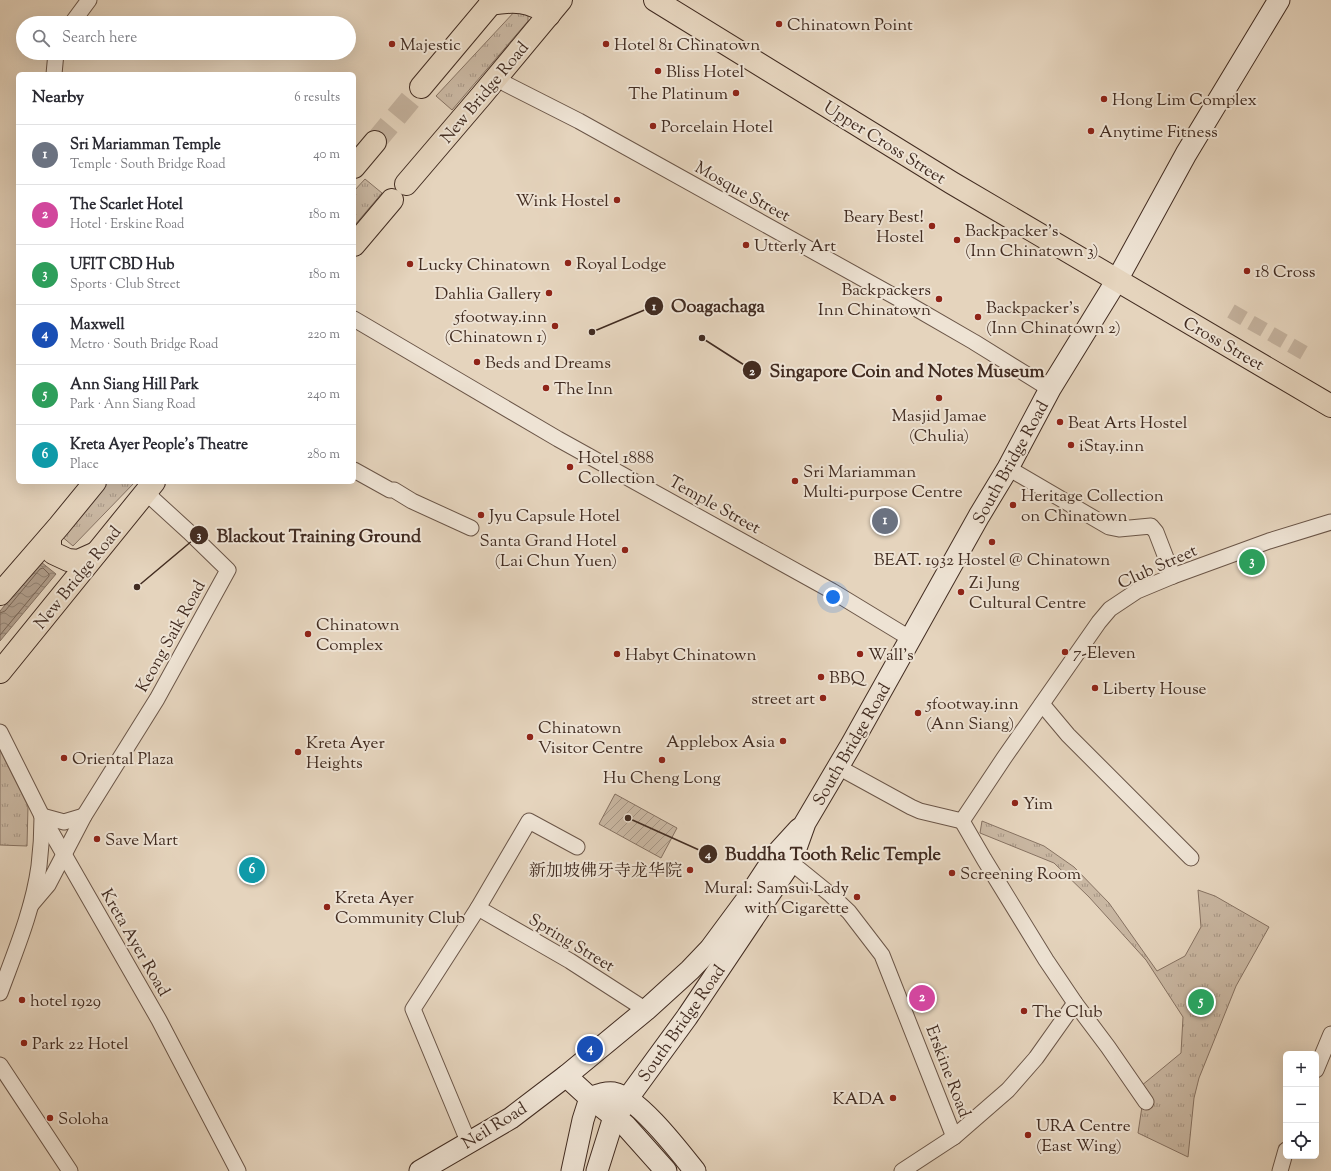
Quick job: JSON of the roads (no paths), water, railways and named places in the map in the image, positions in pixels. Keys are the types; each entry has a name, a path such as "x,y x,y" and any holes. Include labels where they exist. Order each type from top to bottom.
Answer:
{"main road":[{"path":"421,87 492,2 513,0 527,2 540,8 555,8"},
{"name":"Upper Cross Street","path":"655,0 901,152 1117,280"},
{"name":"South Bridge Road","path":"614,1117 630,1100 633,1091 679,1029 805,823 911,639 979,516 1008,468 1050,389 1117,280 1186,154 1279,0"},
{"name":"New Bridge Road","path":"406,184 555,8"},
{"path":"356,166 375,142"},
{"path":"356,243 392,200"},
{"name":"Cross Street","path":"1117,280 1331,406"},
{"path":"0,594 50,537 93,484"},
{"name":"New Bridge Road","path":"0,672 150,487"},
{"path":"50,537 50,547 53,553 68,560 78,561 96,552"},
{"name":"South Bridge Road","path":"566,1076 646,1010 690,970 710,949 747,899 784,857"},
{"path":"566,1076 590,1098 625,1125 666,1171"},
{"name":"Neil Road","path":"420,1171 511,1118 566,1076"},
{"path":"572,1171 583,1120 590,1098 602,1093 615,1093 630,1100 639,1107 672,1142 695,1171"},
{"path":"597,1171 614,1117"}],"street":[{"path":"77,16 89,0"},
{"path":"54,72 55,60"},
{"name":"Mosque Street","path":"498,76 506,84 579,121 910,305 974,342 1050,389"},
{"name":"Temple Street","path":"356,320 558,439 832,591 911,639"},
{"path":"356,463 393,486 394,490"},
{"path":"1008,468 1109,527 1119,529 1151,526 1156,532 1173,576"},
{"path":"356,471 390,490 394,490 412,501 470,528"},
{"name":"Keong Saik Road","path":"31,905 48,885 84,816 157,699 228,570 154,500 150,487"},
{"name":"Club Street","path":"962,820 1099,622 1110,609 1137,591 1173,576 1269,541 1331,522"},
{"path":"1042,704 1068,735 1191,858"},
{"name":"Kreta Ayer Road","path":"0,732 42,816 159,1020 238,1171"},
{"path":"838,767 920,811 962,820 1042,954 1074,1003 1108,1047 1146,1102"},
{"path":"42,816 64,822 84,816"},
{"name":"Keong Saik Road","path":"0,993 31,905 42,844 42,816"},
{"path":"468,1142 413,1009 478,908 529,821 577,847"},
{"name":"Erskine Road","path":"784,857 831,895 849,912 882,955 954,1137"},
{"name":"Spring Street","path":"478,908 570,962 646,1010"},
{"path":"902,1171 954,1137 1008,1090 1036,1058 1074,1003"},
{"path":"1319,1063 1331,1034"},
{"path":"0,1065 70,1171"},
{"path":"1280,1171 1283,1159"}],"water":[{"path":"41,562 56,574 0,641 0,611"}],"tunnel":[{"path":"375,142 421,87"},
{"path":"1231,311 1308,355"}],"place":[{"name":"Chinatown Point","path":"779,24"},
{"name":"Majestic","path":"392,44"},
{"name":"Hotel 81 Chinatown","path":"606,44"},
{"name":"Bliss Hotel","path":"658,71"},
{"name":"The Platinum","path":"736,93"},
{"name":"Hong Lim Complex","path":"1104,99"},
{"name":"Porcelain Hotel","path":"653,126"},
{"name":"Anytime Fitness","path":"1091,131"},
{"name":"Wink Hostel","path":"617,200"},
{"name":"Beary Best! Hostel","path":"932,226"},
{"name":"Backpacker's (Inn Chinatown 3)","path":"957,240"},
{"name":"Utterly Art","path":"746,245"},
{"name":"Royal Lodge","path":"568,263"},
{"name":"Lucky Chinatown","path":"410,264"},
{"name":"18 Cross","path":"1247,271"},
{"name":"Dahlia Gallery","path":"549,293"},
{"name":"Backpackers Inn Chinatown","path":"939,299"},
{"name":"Backpacker's (Inn Chinatown 2)","path":"978,317"},
{"name":"5footway.inn (Chinatown 1)","path":"555,326"},
{"name":"Ooagachaga","path":"592,332"},
{"name":"Singapore Coin and Notes Museum","path":"702,338"},
{"name":"Beds and Dreams","path":"477,362"},
{"name":"The Inn","path":"546,388"},
{"name":"Masjid Jamae (Chulia)","path":"939,398"},
{"name":"Beat Arts Hostel","path":"1060,422"},
{"name":"iStay.inn","path":"1071,445"},
{"name":"Hotel 1888 Collection","path":"570,467"},
{"name":"Sri Mariamman Multi-purpose Centre","path":"795,481"},
{"name":"Heritage Collection on Chinatown","path":"1013,505"},
{"name":"Jyu Capsule Hotel","path":"481,515"},
{"name":"Sri Mariamman Temple","path":"885,521"},
{"name":"BEAT. 1932 Hostel @ Chinatown","path":"992,542"},
{"name":"Santa Grand Hotel (Lai Chun Yuen)","path":"625,550"},
{"name":"UFIT CBD Hub","path":"1252,562"},
{"name":"Blackout Training Ground","path":"137,587"},
{"name":"Zi Jung Cultural Centre","path":"961,592"},
{"name":"Chinatown Complex","path":"308,634"},
{"name":"7-Eleven","path":"1065,652"},
{"name":"Habyt Chinatown","path":"617,654"},
{"name":"Wall's","path":"860,654"},
{"name":"BBQ","path":"821,677"},
{"name":"Liberty House","path":"1095,688"},
{"name":"street art","path":"823,698"},
{"name":"5footway.inn (Ann Siang)","path":"918,713"},
{"name":"Chinatown Visitor Centre","path":"530,737"},
{"name":"Applebox Asia","path":"783,741"},
{"name":"Kreta Ayer Heights","path":"298,752"},
{"name":"Oriental Plaza","path":"64,758"},
{"name":"Hu Cheng Long","path":"662,760"},
{"name":"Yim","path":"1015,803"},
{"name":"Buddha Tooth Relic Temple","path":"628,818"},
{"name":"Save Mart","path":"97,839"},
{"name":"Kreta Ayer People's Theatre","path":"252,870"},
{"name":"新加坡佛牙寺龙华院","path":"690,870"},
{"name":"Screening Room","path":"952,873"},
{"name":"Mural: Samsui Lady with Cigarette","path":"857,897"},
{"name":"Kreta Ayer Community Club","path":"327,907"},
{"name":"The Scarlet Hotel","path":"922,998"},
{"name":"hotel 1929","path":"22,1000"},
{"name":"Ann Siang Hill Park","path":"1201,1002"},
{"name":"The Club","path":"1024,1011"},
{"name":"Park 22 Hotel","path":"24,1043"},
{"name":"Maxwell","path":"590,1049"},
{"name":"KADA","path":"893,1098"},
{"name":"Soloha","path":"50,1118"},
{"name":"URA Centre (East Wing)","path":"1028,1135"}]}
